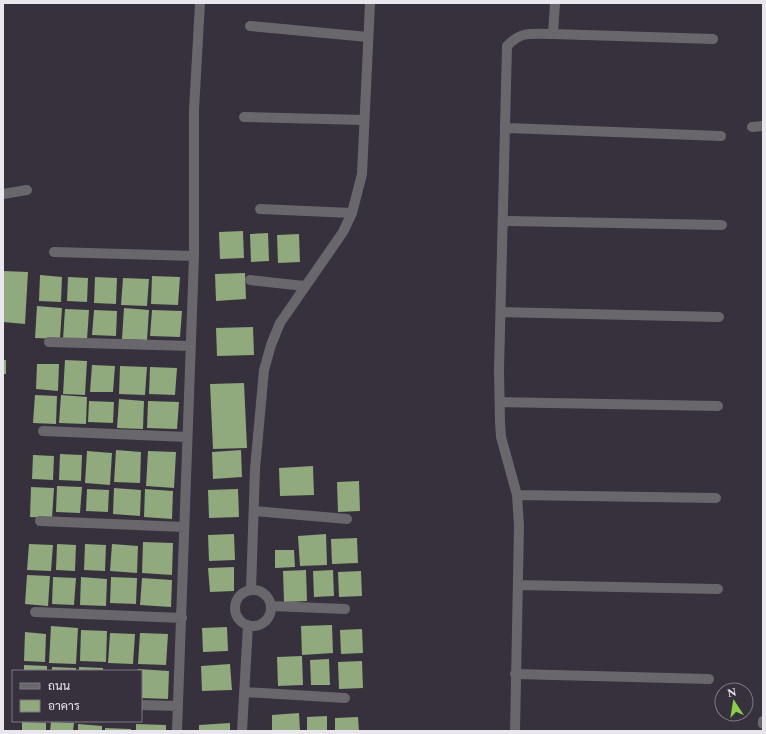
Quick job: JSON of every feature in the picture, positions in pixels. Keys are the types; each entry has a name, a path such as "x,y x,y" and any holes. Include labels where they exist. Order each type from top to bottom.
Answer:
{"street":[{"path":"177,731 194,256 194,110 200,3"},
{"path":"251,590 255,469 264,370 271,345 280,323 304,286 343,232 352,213 362,174 370,3"},
{"path":"553,34 555,3"},
{"path":"250,26 368,37"},
{"path":"515,731 519,526 517,495 501,437 500,402 507,46 516,36 527,34 713,39"},
{"path":"244,117 364,120"},
{"path":"752,127 763,126"},
{"path":"506,128 721,136"},
{"path":"3,194 28,190"},
{"path":"260,209 352,213"},
{"path":"503,221 722,225"},
{"path":"54,252 194,256"},
{"path":"250,280 304,286"},
{"path":"501,312 719,316"},
{"path":"49,342 191,346"},
{"path":"500,402 718,406"},
{"path":"44,431 187,437"},
{"path":"517,495 716,498"},
{"path":"254,511 347,519"},
{"path":"40,521 184,527"},
{"path":"518,585 718,589"},
{"path":"251,590 261,592 266,595 271,606 271,611 266,620 256,625 248,625 237,616 236,605 241,595 251,590"},
{"path":"271,606 345,609"},
{"path":"35,612 182,618"},
{"path":"242,731 248,625"},
{"path":"515,674 709,679"},
{"path":"244,692 345,698"},
{"path":"142,705 178,706"}],"building":[{"path":"243,231 244,258 220,259 219,232"},
{"path":"268,233 269,261 251,262 250,234"},
{"path":"299,234 300,262 278,263 277,235"},
{"path":"3,271 28,272 25,324 3,322"},
{"path":"245,273 246,299 216,301 215,274"},
{"path":"40,275 62,277 61,302 39,301"},
{"path":"152,276 180,277 178,305 151,304"},
{"path":"68,277 88,278 87,302 67,301"},
{"path":"95,277 117,278 116,304 94,303"},
{"path":"123,278 149,279 147,306 121,305"},
{"path":"37,306 62,308 60,339 35,338"},
{"path":"124,308 149,310 147,340 122,339"},
{"path":"65,309 89,310 87,340 63,339"},
{"path":"94,310 117,311 116,336 92,335"},
{"path":"152,310 182,311 180,337 150,336"},
{"path":"253,327 254,355 217,356 216,328"},
{"path":"3,360 6,360 6,374 3,374"},
{"path":"65,360 87,361 85,395 63,394"},
{"path":"37,364 59,364 58,391 36,389"},
{"path":"92,365 115,366 113,392 90,392"},
{"path":"120,366 147,367 145,395 119,394"},
{"path":"150,367 177,368 175,395 149,394"},
{"path":"244,383 247,448 213,449 210,384"},
{"path":"35,395 57,396 56,424 33,423"},
{"path":"61,395 87,397 86,424 59,423"},
{"path":"119,399 144,401 143,429 117,428"},
{"path":"89,401 114,402 113,423 88,422"},
{"path":"148,401 179,402 177,429 147,428"},
{"path":"116,450 141,452 140,483 114,482"},
{"path":"241,450 242,477 213,479 212,452"},
{"path":"87,451 112,453 110,485 85,483"},
{"path":"148,451 176,452 174,488 146,486"},
{"path":"60,454 82,455 81,481 59,480"},
{"path":"33,455 54,456 53,480 32,479"},
{"path":"313,466 314,495 280,496 279,468"},
{"path":"359,481 360,511 338,512 337,482"},
{"path":"57,486 82,487 80,513 56,512"},
{"path":"31,487 54,488 52,518 30,517"},
{"path":"114,488 141,490 140,516 113,514"},
{"path":"87,489 109,490 108,512 86,511"},
{"path":"145,489 173,491 172,519 144,517"},
{"path":"238,489 239,517 209,518 208,490"},
{"path":"234,534 235,560 209,561 208,535"},
{"path":"326,534 327,565 300,566 298,536"},
{"path":"357,538 358,563 332,564 331,539"},
{"path":"143,542 173,543 172,575 142,573"},
{"path":"29,544 53,545 51,571 27,570"},
{"path":"57,544 76,545 75,571 56,570"},
{"path":"85,544 106,545 105,571 84,570"},
{"path":"112,544 138,546 137,573 110,571"},
{"path":"275,550 294,550 295,567 275,568"},
{"path":"234,567 234,591 210,592 208,568"},
{"path":"306,570 307,601 284,602 283,571"},
{"path":"333,570 334,596 314,597 313,571"},
{"path":"361,571 362,596 339,597 338,572"},
{"path":"27,575 50,576 48,606 25,604"},
{"path":"53,577 76,578 74,605 52,604"},
{"path":"81,577 107,579 106,606 80,605"},
{"path":"111,577 137,578 136,604 110,603"},
{"path":"142,578 172,580 171,607 140,605"},
{"path":"332,625 333,653 302,655 301,626"},
{"path":"51,626 78,628 76,664 49,663"},
{"path":"227,627 228,651 203,652 202,628"},
{"path":"362,629 363,653 341,654 340,630"},
{"path":"81,630 107,631 106,662 80,661"},
{"path":"25,632 46,634 45,662 24,661"},
{"path":"110,633 135,634 133,664 108,663"},
{"path":"140,633 168,634 166,665 138,664"},
{"path":"302,656 303,685 278,686 277,657"},
{"path":"329,659 330,685 311,685 310,660"},
{"path":"362,661 363,688 339,689 338,662"},
{"path":"230,664 232,690 202,691 201,666"},
{"path":"24,665 47,666 47,670 24,670"},
{"path":"52,667 76,668 76,670 52,670"},
{"path":"79,667 103,668 103,670 79,670"},
{"path":"138,669 169,671 168,699 142,698 142,670"},
{"path":"299,713 300,731 272,731 272,715"},
{"path":"327,716 327,731 307,731 307,717"},
{"path":"358,717 359,731 335,731 335,718"},
{"path":"22,722 46,723 46,731 22,731"},
{"path":"51,722 74,723 73,731 50,731"},
{"path":"230,723 230,731 199,731 199,725"},
{"path":"78,724 102,726 102,731 78,731"},
{"path":"136,724 166,725 166,731 136,731"},
{"path":"105,728 131,729 131,731 105,731"}]}
